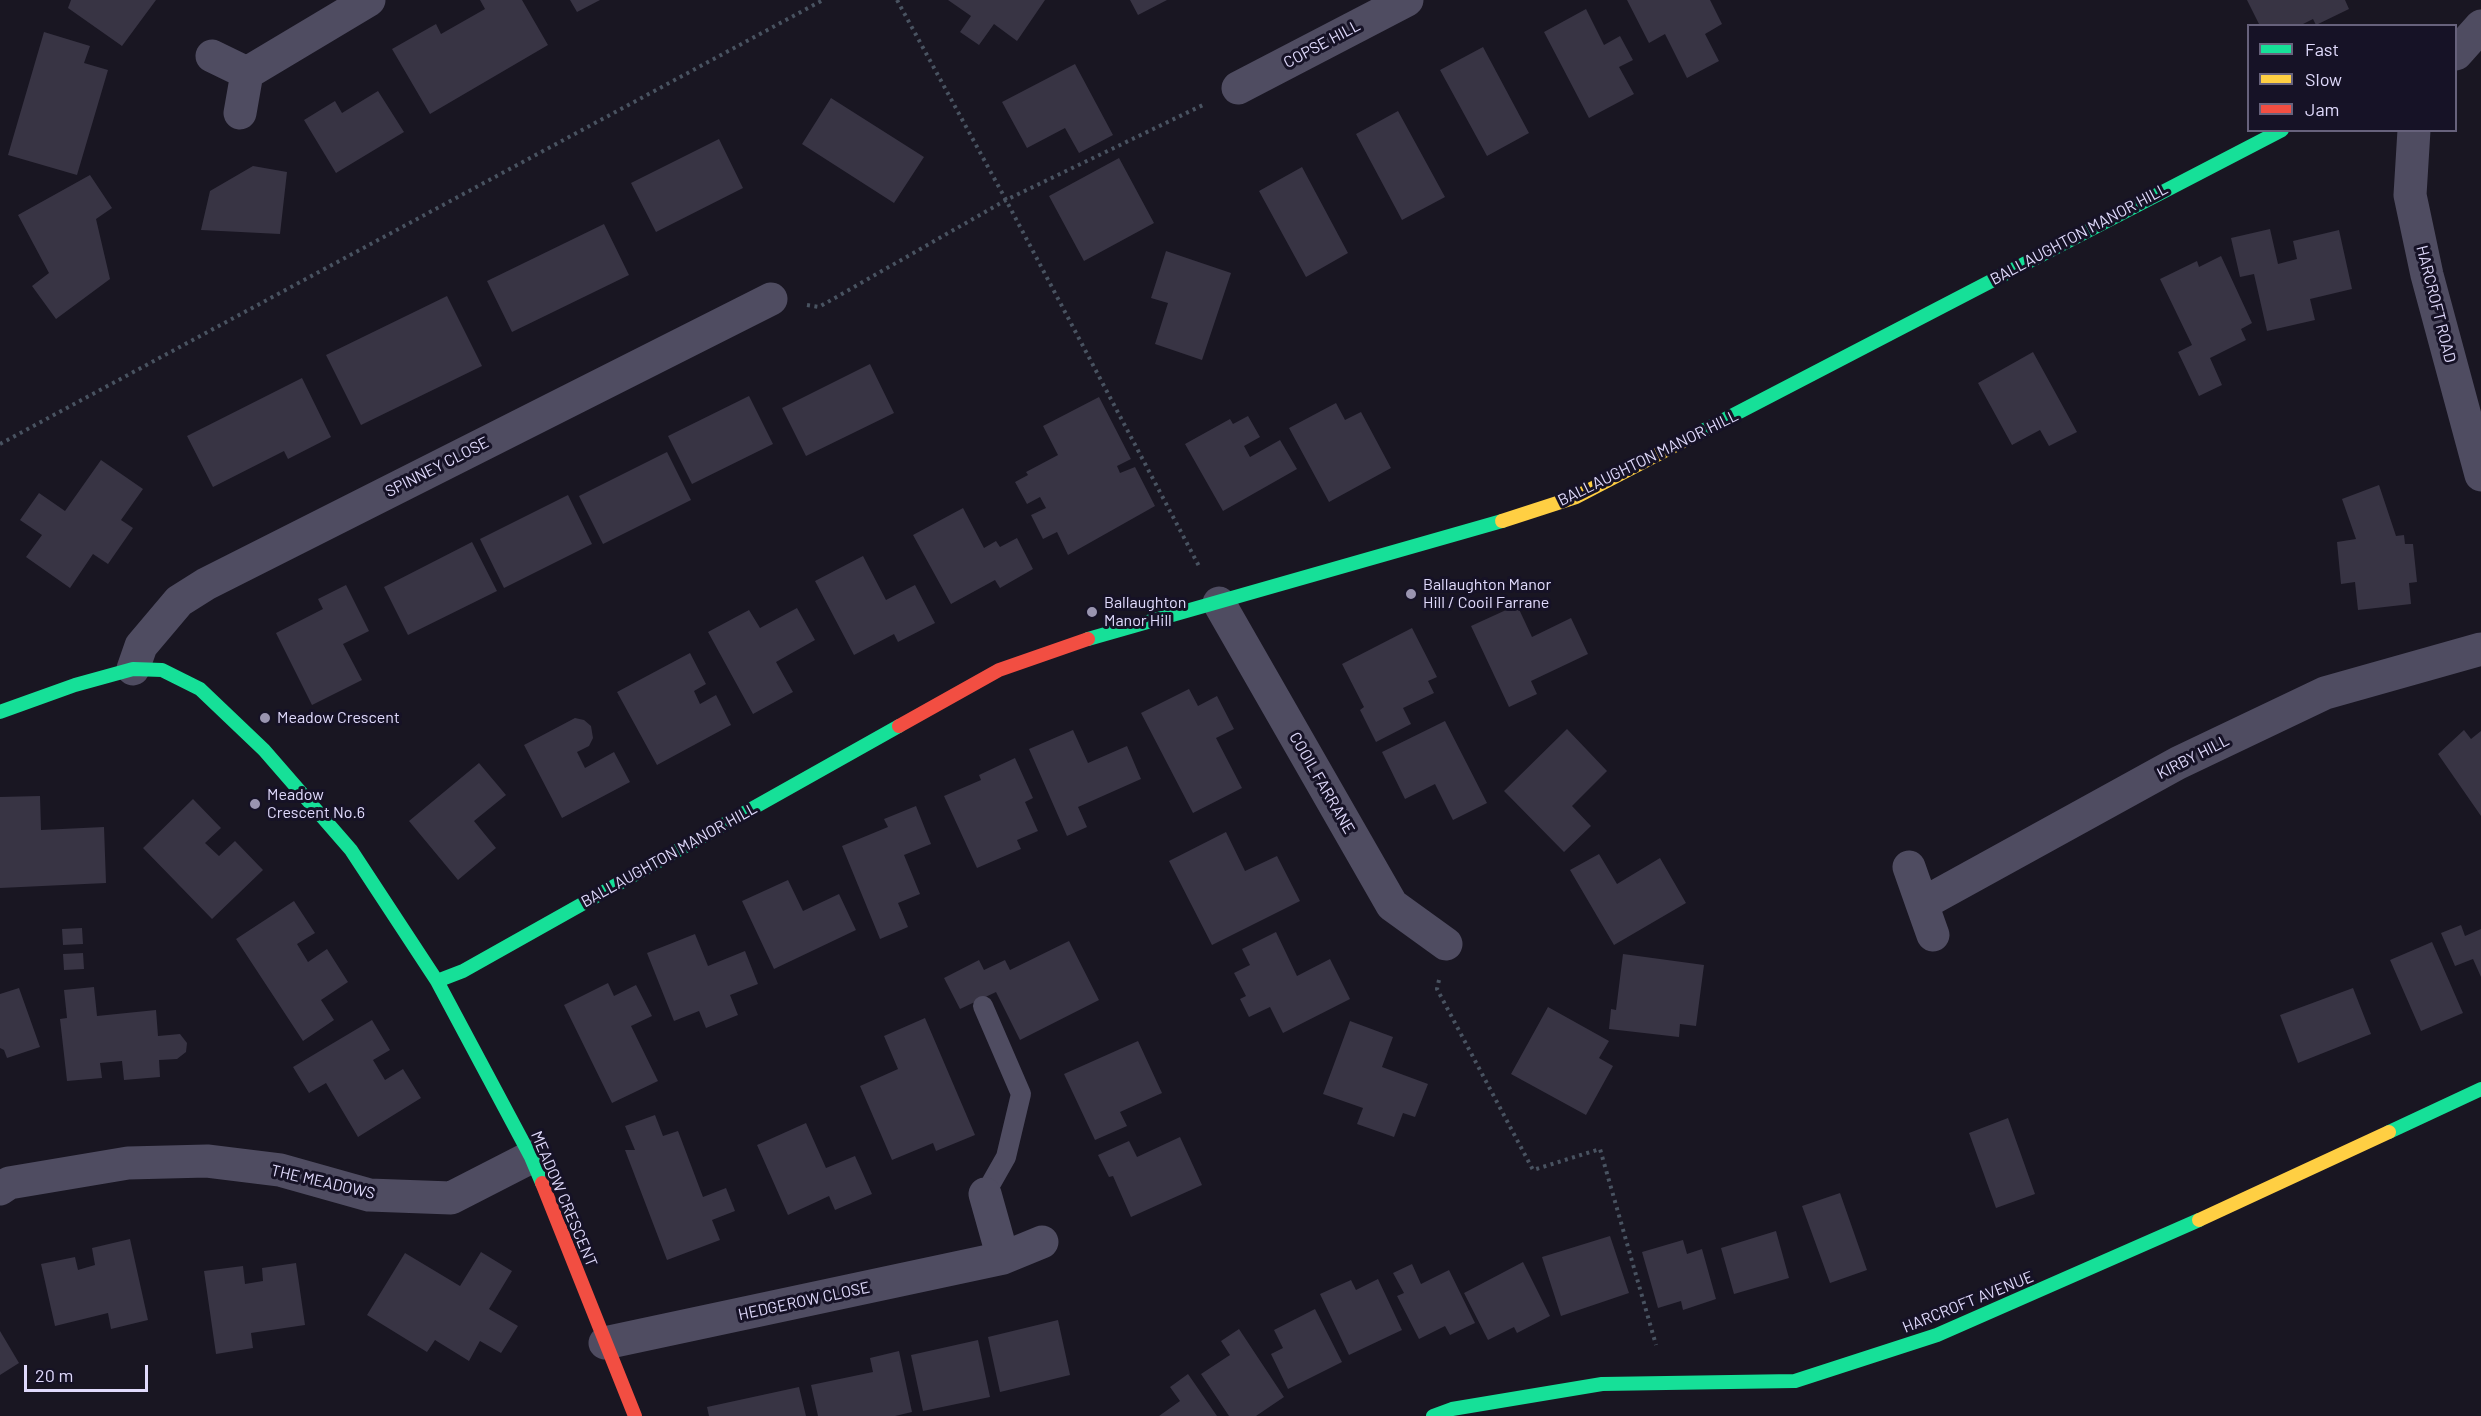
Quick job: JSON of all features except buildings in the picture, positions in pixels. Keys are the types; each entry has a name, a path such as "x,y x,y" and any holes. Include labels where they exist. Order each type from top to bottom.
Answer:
{"street":[{"path":"240,114 247,73 369,0"},
{"name":"COPSE HILL","path":"1238,88 1407,0"},
{"path":"2457,53 2481,26"},
{"path":"212,56 247,73"},
{"name":"BALLAUGHTON MANOR HILL","path":"437,981 473,965 999,670 1067,645 1521,516 1576,497 2278,132"},
{"name":"HARCROFT ROAD","path":"2414,132 2410,195 2427,275 2481,475"},
{"name":"SPINNEY CLOSE","path":"133,669 141,646 179,601 206,584 771,299"},
{"name":"COOIL FARRANE","path":"1219,603 1392,905 1446,944"},
{"name":"KIRBY HILL","path":"1923,904 2178,763 2325,693 2481,650"},
{"name":"MEADOW CRESCENT","path":"0,712 75,685 133,669 162,670 200,689 264,750 351,850 437,981 531,1157 634,1416"},
{"path":"1909,867 1933,935"},
{"name":"HARCROFT AVENUE","path":"1433,1416 1452,1409 1602,1384 1795,1381 1937,1335 2136,1250 2481,1089"},
{"name":"THE MEADOWS","path":"0,1189 9,1183 128,1163 207,1161 280,1170 369,1195 451,1198 531,1157"},
{"path":"985,1194 1003,1258"},
{"name":"HEDGEROW CLOSE","path":"605,1343 1003,1258 1042,1242"}],"lane":[{"path":"983,1006 1021,1094 1006,1157 985,1194"}],"path":[{"path":"0,444 823,0"},
{"path":"897,0 1006,200 1219,603"},
{"path":"771,299 819,307 1006,200 1238,88"},
{"path":"1446,944 1437,989 1533,1170 1600,1149 1667,1383"}],"traffic: fast":[{"path":"1691,437 2278,132"},
{"path":"1088,639 1502,521"},
{"path":"0,712 75,685 133,669 162,670 200,689 264,750 351,850 437,981 531,1157 542,1183"},
{"path":"437,981 463,971 899,726"},
{"path":"2389,1132 2481,1089"},
{"path":"1433,1416 1452,1409 1602,1384 1795,1381 1937,1335 2199,1220"}],"traffic: slow":[{"path":"1502,521 1576,497 1691,437"},
{"path":"2199,1220 2389,1132"}],"traffic: jam":[{"path":"899,726 999,670 1088,639"},
{"path":"542,1183 635,1416"}],"place":[{"name":"Ballaughton Manor Hill / Cooil Farrane","path":"1411,594"},
{"name":"Ballaughton Manor Hill","path":"1092,612"},
{"name":"Meadow Crescent","path":"265,718"},
{"name":"Meadow Crescent No.6","path":"255,804"}]}
